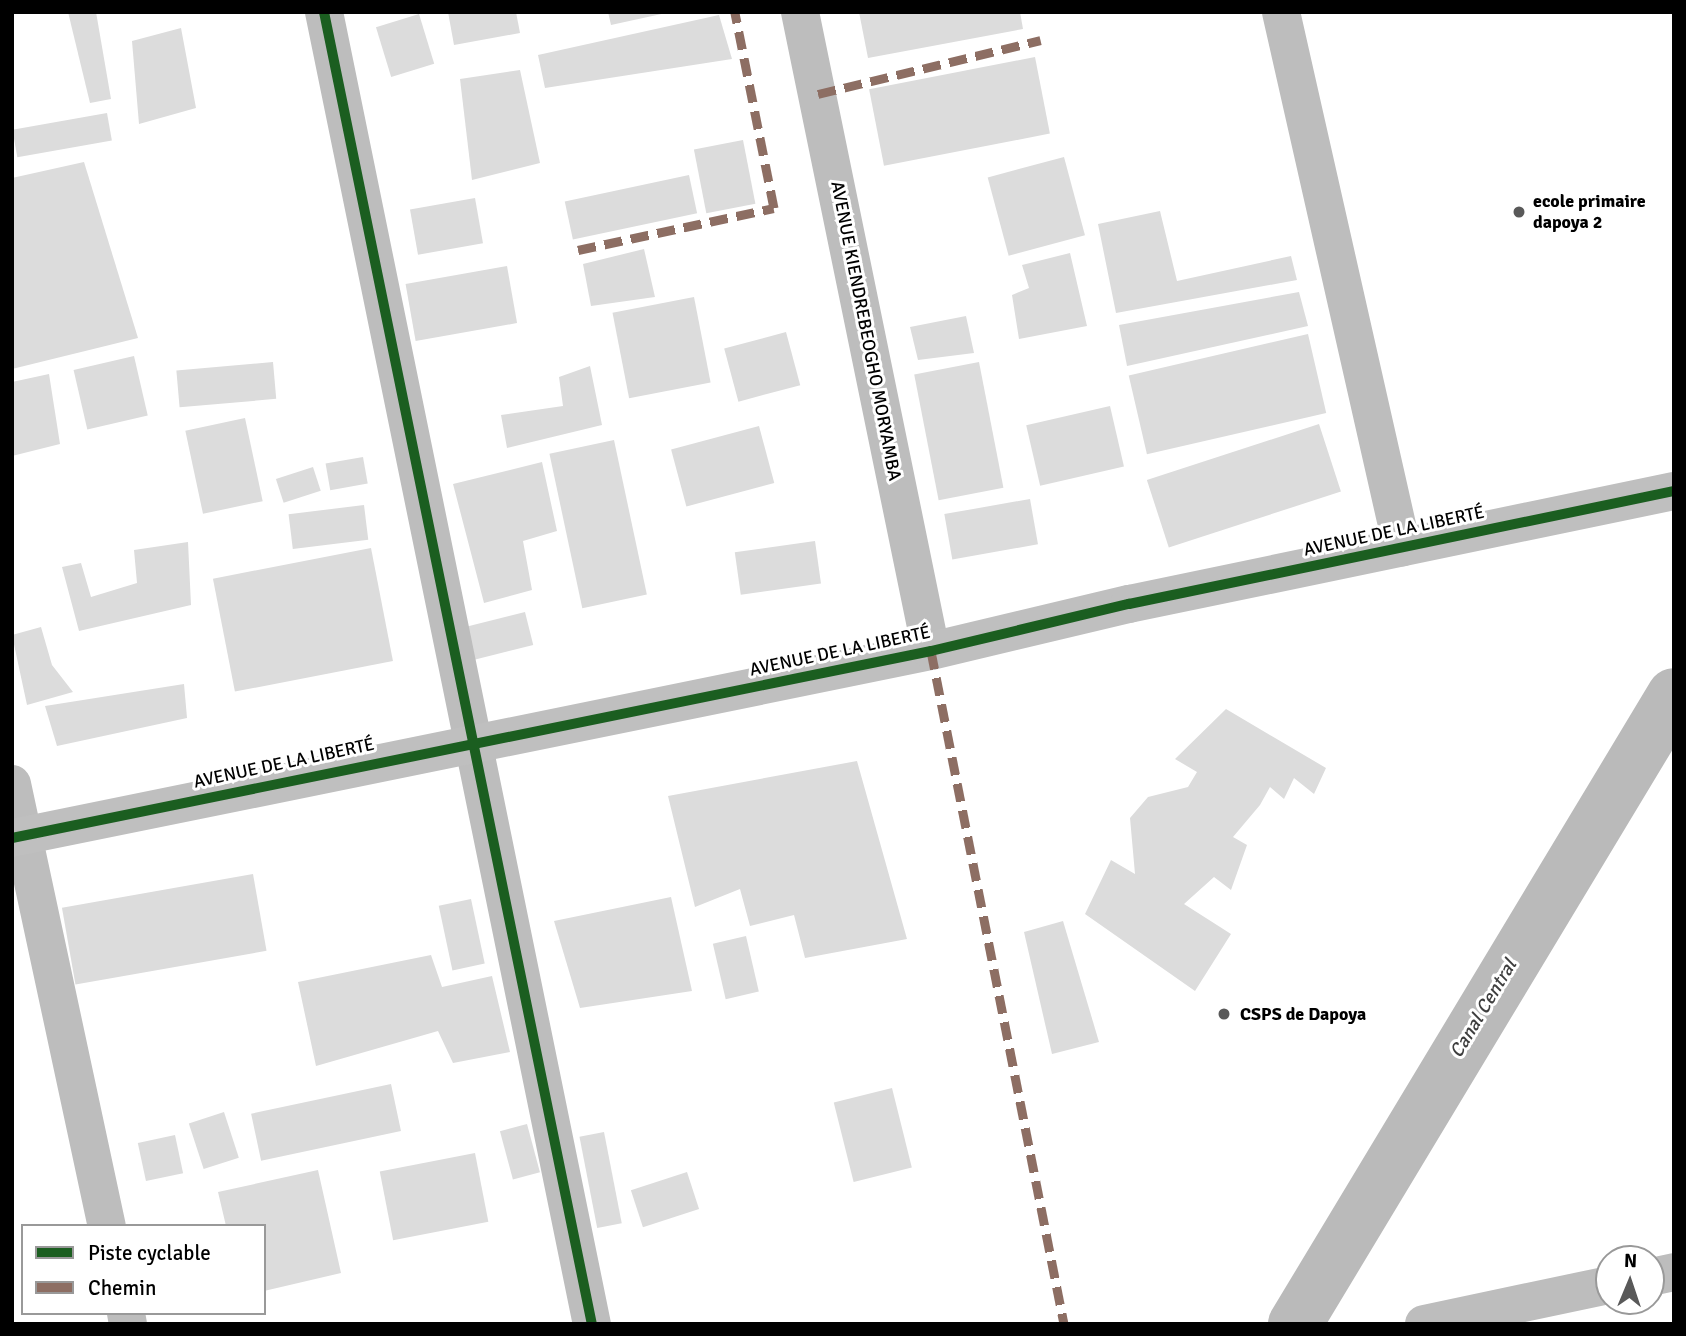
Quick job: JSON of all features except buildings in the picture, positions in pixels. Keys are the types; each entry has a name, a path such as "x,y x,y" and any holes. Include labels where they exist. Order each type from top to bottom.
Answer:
{"main road":[{"name":"AVENUE DE LA LIBERTÉ","path":"18,837 474,741 931,651 1129,604 1674,491"}],"street":[{"path":"324,12 592,1324"},
{"name":"AVENUE KIENDREBEOGHO MORYAMBA","path":"800,12 931,651"},
{"path":"1281,12 1402,547"},
{"path":"12,784 18,837 107,1224"},
{"path":"1424,1324 1595,1288"}],"waterway":[{"name":"Canal Central","path":"1295,1324 1674,695"}],"marked path":[{"path":"578,250 774,208 735,12"},
{"path":"818,94 1041,40"},
{"path":"931,651 1064,1324"}],"cycle path":[{"path":"324,12 592,1324"},
{"path":"12,838 931,651 1129,604 1674,491"}],"place":[{"name":"ecole primaire dapoya 2","path":"1519,212"},
{"name":"CSPS de Dapoya","path":"1224,1014"}]}
